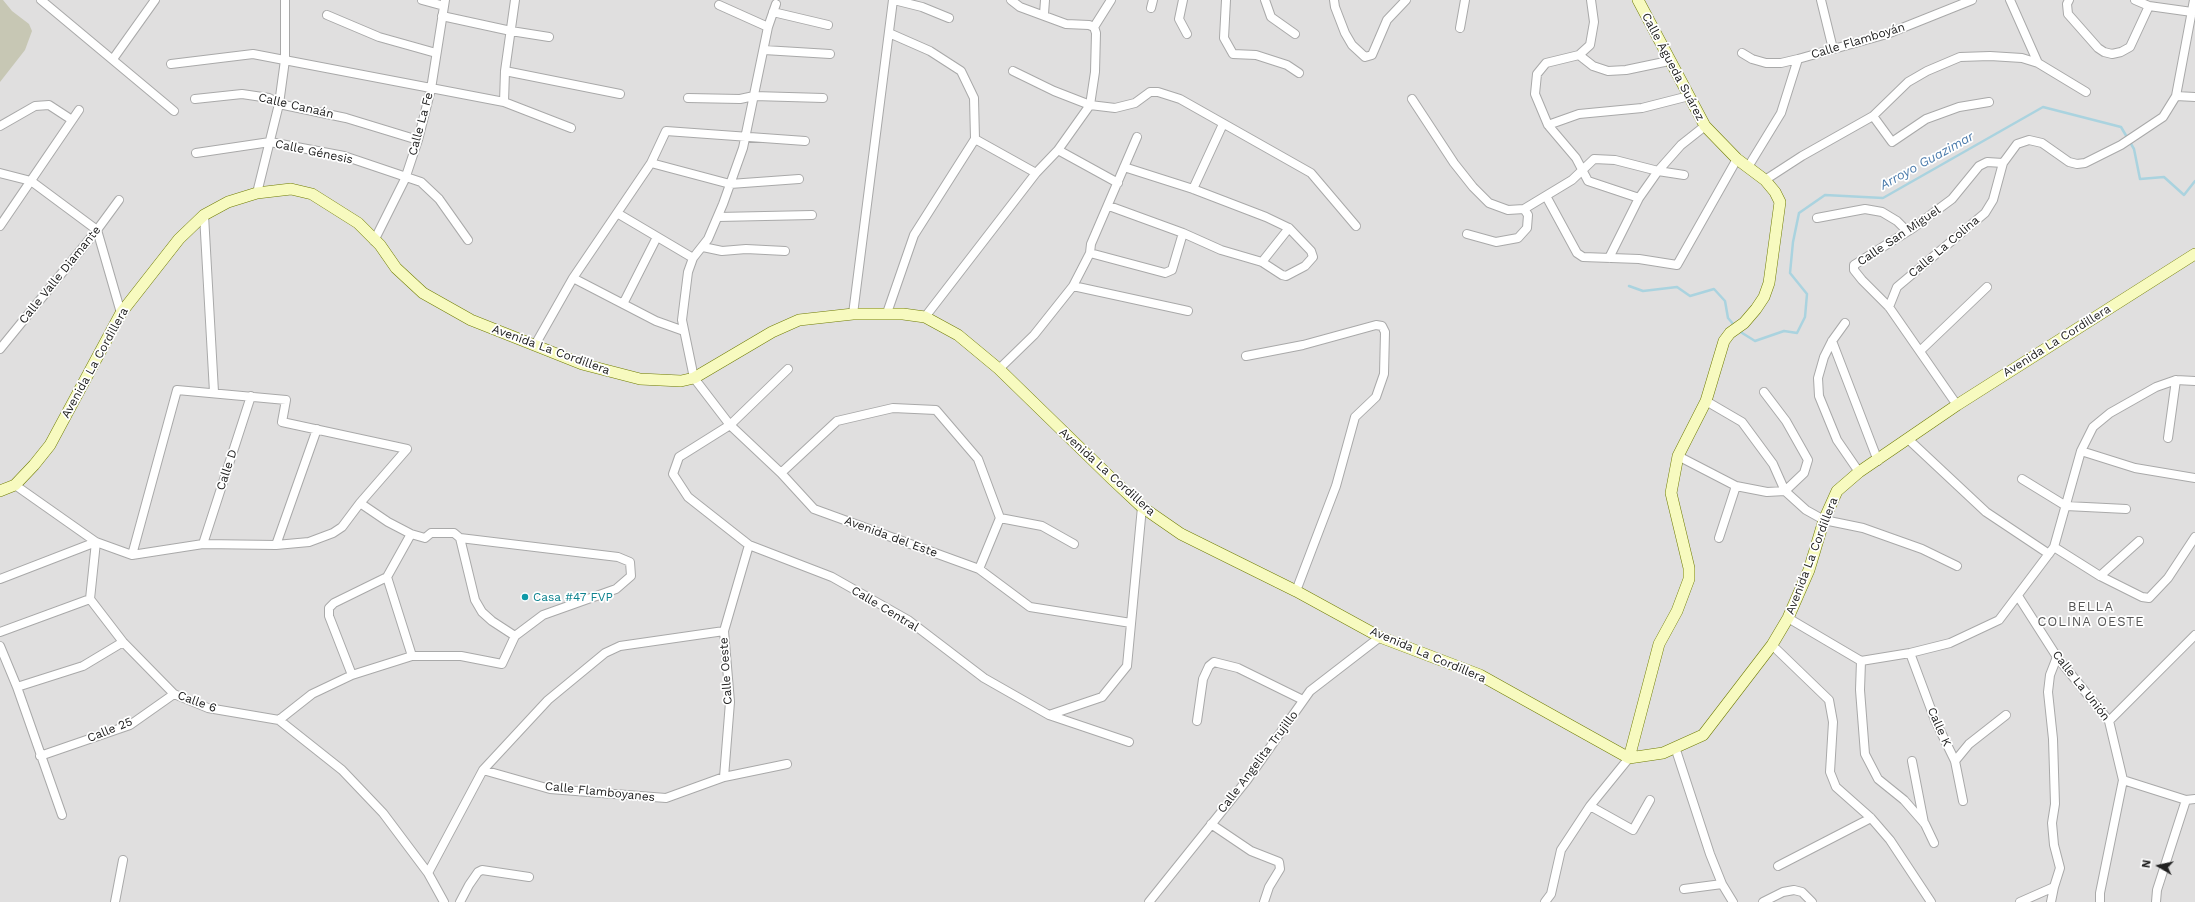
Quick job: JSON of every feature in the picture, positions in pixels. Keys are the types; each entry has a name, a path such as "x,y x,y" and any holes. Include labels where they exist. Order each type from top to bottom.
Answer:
{"main road":[{"name":"Calle Águeda Suárez","path":"1629,758 1659,644 1677,610 1689,579 1689,568 1671,493 1678,456 1706,401 1720,352 1730,333 1744,323 1756,309 1769,283 1780,202 1775,192 1765,180 1737,158 1705,126 1669,61 1638,0"},
{"name":"Avenida La Cordillera","path":"0,491 15,484 34,465 50,445 121,313 179,239 204,215 228,202 257,193 291,189 312,194 358,223 396,268 423,293 471,320 582,364 640,379 681,381 694,378 772,332 799,320 853,314 887,313 925,317 958,335 999,369 1061,431 1142,507 1181,534 1296,591 1380,637 1480,675 1629,758 1663,753 1703,735 1772,645 1788,618 1809,570 1824,520 1837,491 1859,472 1878,461 1957,405 2195,254"}],"street":[{"path":"41,0 174,111"},
{"path":"113,59 155,0"},
{"path":"257,193 279,104 285,60 285,0"},
{"path":"422,0 445,3"},
{"path":"504,102 505,71 515,0"},
{"path":"853,314 893,0 922,7 949,18"},
{"path":"1011,0 1020,7 1044,14 1066,24 1090,25 1094,27"},
{"path":"1044,14 1045,0"},
{"path":"1183,0 1179,19 1187,34"},
{"path":"1226,0 1224,38 1234,54 1256,55 1287,65 1299,73"},
{"path":"1265,0 1271,17 1295,34"},
{"path":"1334,0 1344,33 1352,45 1365,57 1372,55 1387,20 1406,0"},
{"path":"1460,28 1465,0"},
{"path":"1591,0 1594,32 1590,44 1579,55 1546,63 1537,74 1535,94 1548,125 1582,168 1588,180 1593,184 1624,192 1639,198"},
{"path":"1821,0 1833,49"},
{"name":"Calle Flamboyán","path":"1742,53 1752,59 1766,63 1781,63 1887,34 1972,0"},
{"path":"2010,0 2038,63"},
{"path":"2069,0 2067,4 2068,14 2098,48 2104,52 2112,54 2121,52 2130,47 2149,6"},
{"path":"2135,0 2149,6 2192,12"},
{"name":"Calle La Colina","path":"1889,307 1897,287 1985,213 1993,200 2003,163 2018,144 2029,140 2042,143 2069,162 2077,164 2085,163 2121,145 2163,117 2176,96 2192,29 2194,0"},
{"path":"925,317 1036,174 1058,150 1090,105 1095,72 1096,33 1094,27 1109,1"},
{"name":"Calle La Fe","path":"374,241 405,179 418,140 430,89 445,3"},
{"path":"719,5 768,27"},
{"path":"694,378 682,320 688,272 693,258 703,247 718,217 746,138 768,27 775,8 828,25"},
{"path":"327,15 380,36 436,53"},
{"path":"442,16 511,31 549,37"},
{"path":"887,313 914,235 975,139 974,98 961,71 930,51 889,33"},
{"path":"764,50 830,54"},
{"path":"171,64 252,54 504,102 571,128"},
{"path":"1579,55 1593,66 1608,71 1626,70 1669,61"},
{"path":"1765,180 1802,156 1873,116 1908,82 1927,71 1960,57 1990,56 2022,58 2038,63 2086,92"},
{"path":"1748,167 1781,113 1798,59"},
{"path":"505,71 620,94"},
{"path":"1013,71 1054,91 1090,105 1115,108 1135,103 1150,92 1158,92 1180,99 1311,173 1356,226"},
{"name":"Calle Canaán","path":"195,99 242,94 269,98 279,104 346,118 418,140"},
{"path":"688,98 740,99 754,96 823,98"},
{"path":"1548,125 1578,114 1642,108 1689,96"},
{"path":"2176,96 2195,97"},
{"path":"1412,99 1454,163 1473,187 1489,203 1508,210 1524,209 1546,196 1572,180 1582,168 1594,159 1615,160 1658,171 1684,175"},
{"path":"1873,116 1892,142 1926,118 1959,107 1989,102"},
{"path":"0,126 35,106 49,105 72,120"},
{"path":"0,226 79,110"},
{"path":"1193,189 1223,124"},
{"path":"1609,258 1639,198 1658,171 1681,145 1705,126"},
{"path":"535,346 573,278 651,163 666,131 746,138 805,141"},
{"path":"999,369 1034,335 1073,286 1090,253 1091,244 1109,206 1137,137"},
{"path":"975,139 1036,174"},
{"name":"Calle Génesis","path":"196,153 270,142 344,156 405,179 420,182 439,199 468,240"},
{"path":"1058,150 1118,183"},
{"path":"1546,196 1577,253 1583,257 1639,259 1677,265 1737,158"},
{"name":"Calle San Miguel","path":"1957,405 1889,307 1862,280 1854,270 1854,265 1907,231 1952,199 1979,166 1986,162 2003,163"},
{"path":"651,163 730,184 799,179"},
{"path":"1109,206 1183,233 1220,250 1262,262 1282,276 1286,276 1305,266 1313,257 1311,251 1289,228 1266,217 1193,189 1124,167"},
{"path":"0,173 31,181 97,230 121,313"},
{"name":"Calle Valle Diamante","path":"0,349 97,230 119,200"},
{"path":"1467,234 1496,242 1518,238 1527,228 1528,215 1524,209"},
{"path":"1817,218 1865,209 1882,212 1897,221 1907,231"},
{"path":"617,213 693,258"},
{"path":"204,215 214,392"},
{"path":"718,217 812,215"},
{"path":"1262,262 1289,228"},
{"path":"1090,253 1165,273 1172,270 1183,233"},
{"path":"623,304 657,237"},
{"path":"703,247 722,252 746,249 785,251"},
{"path":"573,278 656,321 684,331"},
{"path":"1073,286 1188,311"},
{"path":"1920,352 1987,287"},
{"path":"1845,323 1832,341 1824,357 1818,378 1819,396 1837,440 1859,472"},
{"path":"1246,356 1303,345 1376,325 1382,326 1385,332 1384,374 1376,397 1355,417 1336,486 1296,591"},
{"path":"1832,341 1878,461"},
{"path":"730,425 788,369"},
{"name":"Avenida del Este","path":"694,378 730,425 781,473 814,509 980,569 1030,607 1131,623"},
{"path":"1788,618 1861,661 1910,653 1950,643 1999,620 2054,548 2081,451 2093,427 2110,414 2156,387 2176,380 2195,381"},
{"path":"2168,438 2176,380"},
{"path":"15,484 96,542 132,555 203,544 276,545 309,542 333,533 350,519 360,503 407,449 282,422 286,400 214,392 177,390 132,555"},
{"path":"1678,456 1736,486 1767,492 1785,491 1804,474 1808,460 1786,421 1764,392"},
{"name":"Calle D","path":"203,544 251,396"},
{"path":"1706,401 1742,422 1773,464 1785,491 1806,510 1824,520 1863,528 1922,549 1957,566"},
{"path":"781,473 837,421 893,408 936,410 978,459 1000,518 980,569"},
{"name":"Calle Central","path":"730,425 679,457 673,474 688,497 749,545 832,577 908,620 984,678 1049,715 1129,742"},
{"path":"276,545 317,429"},
{"path":"1908,439 1986,512 2049,554"},
{"path":"2081,451 2135,468 2195,476"},
{"path":"2022,479 2066,506 2126,509"},
{"path":"1719,538 1736,486"},
{"path":"279,720 312,694 352,675 412,656 461,656 502,664 515,636 543,615 616,589 631,576 630,562 618,557 460,538 454,533 431,533 425,538 411,534 388,522 360,503"},
{"path":"1049,715 1102,697 1127,666 1142,507"},
{"path":"1000,518 1042,526 1074,544"},
{"path":"352,675 329,616 329,608 334,603 387,577 411,534"},
{"path":"2054,548 2100,576 2142,597 2149,598 2168,578 2195,537"},
{"path":"460,538 475,600 482,612 492,621 515,636"},
{"path":"2100,576 2140,541"},
{"path":"0,579 96,542"},
{"path":"0,632 90,599 96,542"},
{"name":"Calle Oeste","path":"724,777 730,702 724,631 749,545"},
{"path":"387,577 412,656"},
{"name":"Calle La Unión","path":"2018,596 2057,657 2110,722 2123,780 2100,893 2100,902"},
{"name":"Calle 6","path":"90,599 123,642 174,694 208,708 279,720 342,770 383,813 428,873 444,902"},
{"path":"428,873 482,770 548,700 605,653 620,646 724,631"},
{"path":"2110,722 2195,636"},
{"name":"Calle Angelita Trujillo","path":"1149,902 1246,780 1310,691 1380,637"},
{"path":"17,687 83,666 123,642"},
{"path":"1772,645 1828,700 1833,722 1830,772 1836,787 1871,818 1890,840 1931,902"},
{"path":"0,646 17,687 62,815"},
{"name":"Calle K","path":"1910,653 1935,720 1955,761 1963,801"},
{"path":"2051,902 2060,868 2054,845 2052,822 2054,796 2048,692 2050,675 2057,657"},
{"path":"1861,661 1860,690 1865,754 1878,779 1904,800 1925,824"},
{"path":"1197,721 1203,679 1209,666 1214,662 1238,668 1303,700"},
{"name":"Calle 25","path":"40,756 130,725 174,694"},
{"path":"1955,761 1975,739 2006,715"},
{"path":"1675,748 1710,854 1722,884 1733,902"},
{"path":"1545,902 1551,894 1561,850 1590,806 1629,758"},
{"path":"1912,761 1925,824 1934,843"},
{"name":"Calle Flamboyanes","path":"482,770 550,789 666,798 724,777 787,764"},
{"path":"2123,780 2186,800 2195,799"},
{"path":"1590,806 1633,830 1650,800"},
{"path":"2156,902 2157,890 2186,800"},
{"path":"1778,866 1871,818"},
{"path":"1212,824 1251,851 1279,862 1280,869 1269,887 1264,902"},
{"path":"115,902 123,860"},
{"path":"460,902 469,885 478,872 482,870 530,877"},
{"path":"1684,889 1722,884"},
{"path":"2020,902 2054,887"},
{"path":"1763,902 1783,892 1794,890 1802,892 1812,902"}],"shaded area":[{"path":"0,0 2195,0 2195,902 0,902"},
{"path":"0,0 3,0 12,11 29,24 32,31 25,50 0,82"}],"waterway":[{"name":"Arroyo Guazimar","path":"1739,331 1755,341 1784,331 1797,333 1805,317 1807,294 1790,273 1793,242 1799,213 1825,195 1883,198 2043,107 2121,127 2134,149 2140,179 2164,177 2184,195 2195,181"},
{"name":"Arroyo Guazimar","path":"1629,286 1643,291 1677,287 1690,296 1714,289 1725,301 1728,318 1734,325"}],"place":[{"name":"Casa #47 FVP","path":"525,597"}],"district":[{"name":"BELLA COLINA OESTE","path":"2091,614"}]}
